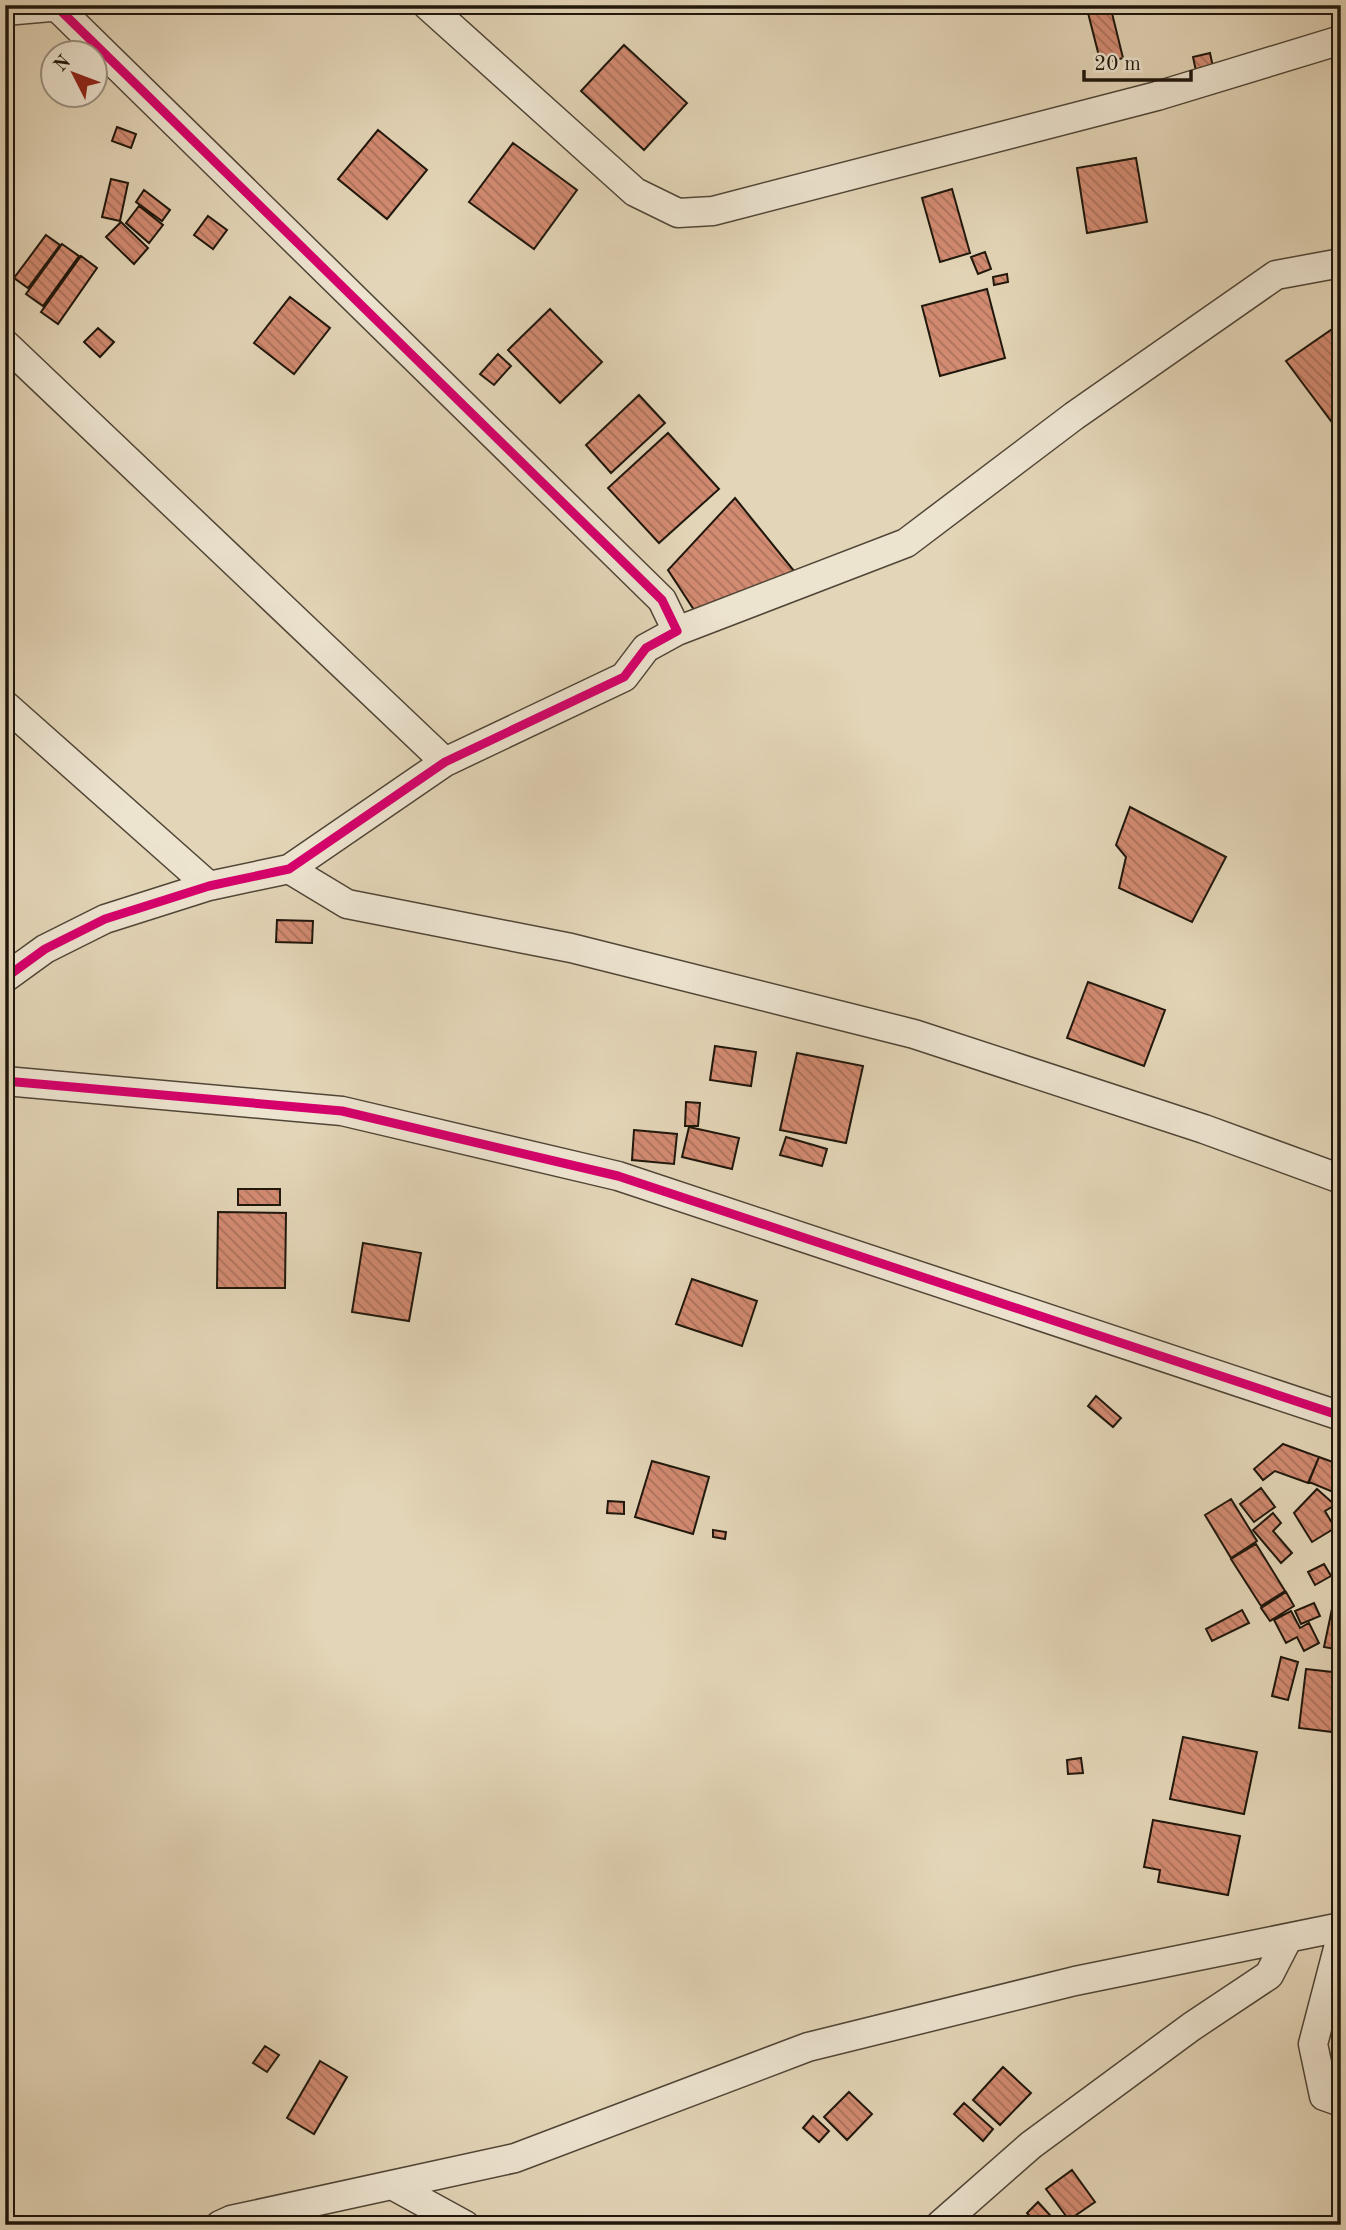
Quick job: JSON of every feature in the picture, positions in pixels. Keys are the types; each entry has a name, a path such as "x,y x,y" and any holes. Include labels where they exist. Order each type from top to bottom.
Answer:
{"street":[{"path":"427,5 635,192 678,213 713,211 1157,96 1341,40"},
{"path":"5,11 65,6 662,600 677,631"},
{"path":"5,978 45,949 105,919 208,886 289,869 445,762 624,677 646,648 677,631 906,543 1074,416 1276,275 1341,263"},
{"path":"5,344 445,762"},
{"path":"5,705 208,886"},
{"path":"289,869 347,904 571,948 914,1034 1204,1129 1341,1179"},
{"path":"5,1082 342,1111 618,1176 1341,1416"},
{"path":"220,2225 231,2220 515,2158 808,2047 1075,1981 1341,1927"},
{"path":"1341,1937 1313,2044 1324,2096 1341,2102"},
{"path":"940,2225 1031,2145 1191,2026 1269,1975 1289,1938"},
{"path":"392,2185 464,2225"}],"building":[{"path":"1086,5 1110,5 1123,58 1101,64"},
{"path":"624,45 687,103 644,150 581,91"},
{"path":"1210,53 1214,72 1197,76 1193,57"},
{"path":"117,127 136,134 131,148 112,141"},
{"path":"378,130 427,170 387,219 338,179"},
{"path":"513,143 577,190 534,249 469,202"},
{"path":"1136,158 1147,222 1087,233 1077,168"},
{"path":"111,179 128,183 120,221 102,217"},
{"path":"952,189 970,253 940,262 922,198"},
{"path":"144,190 170,210 162,221 136,202"},
{"path":"139,206 163,225 149,243 126,223"},
{"path":"208,216 227,230 213,249 194,235"},
{"path":"121,222 148,248 134,264 106,237"},
{"path":"46,235 60,245 28,288 14,278"},
{"path":"62,244 79,256 43,306 26,294"},
{"path":"985,252 991,269 978,274 971,257"},
{"path":"81,256 97,268 58,324 41,312"},
{"path":"1007,274 1008,282 994,285 993,277"},
{"path":"987,289 1005,358 940,376 922,306"},
{"path":"290,297 330,328 294,374 254,343"},
{"path":"550,309 602,362 560,403 508,350"},
{"path":"1341,323 1341,419 1334,425 1286,361"},
{"path":"98,328 114,342 100,357 84,342"},
{"path":"498,354 511,366 494,385 480,374"},
{"path":"639,395 665,423 611,473 586,445"},
{"path":"668,433 719,489 659,543 608,488"},
{"path":"735,498 794,571 698,616 668,570"},
{"path":"1130,807 1226,857 1192,922 1119,888 1126,857 1116,845"},
{"path":"277,920 313,921 312,943 276,942"},
{"path":"1088,982 1165,1010 1144,1066 1067,1038"},
{"path":"715,1046 756,1052 751,1086 710,1080"},
{"path":"797,1053 863,1066 846,1143 780,1130"},
{"path":"686,1102 700,1103 698,1126 685,1126"},
{"path":"689,1127 739,1138 732,1169 682,1157"},
{"path":"634,1130 677,1134 674,1164 632,1160"},
{"path":"786,1137 827,1149 822,1166 780,1155"},
{"path":"238,1189 280,1189 280,1205 238,1205"},
{"path":"218,1212 286,1213 285,1288 217,1288"},
{"path":"363,1243 421,1253 409,1321 352,1312"},
{"path":"692,1279 757,1301 742,1346 676,1324"},
{"path":"1096,1396 1121,1418 1113,1427 1088,1406"},
{"path":"1283,1444 1319,1457 1308,1483 1275,1471 1263,1480 1254,1469"},
{"path":"1319,1457 1341,1465 1341,1500 1331,1491 1309,1482"},
{"path":"652,1461 709,1477 693,1534 635,1517"},
{"path":"1261,1488 1275,1507 1254,1522 1240,1504"},
{"path":"1317,1489 1335,1505 1325,1511 1335,1528 1312,1542 1294,1513"},
{"path":"1231,1499 1257,1541 1231,1558 1205,1515"},
{"path":"608,1501 624,1502 624,1514 607,1513"},
{"path":"1273,1513 1281,1523 1273,1531 1292,1553 1281,1563 1253,1530"},
{"path":"713,1530 726,1532 725,1539 713,1537"},
{"path":"1256,1544 1285,1591 1261,1606 1231,1559"},
{"path":"1324,1564 1331,1576 1315,1585 1308,1572"},
{"path":"1337,1585 1341,1585 1341,1650 1324,1647"},
{"path":"1286,1592 1294,1606 1270,1621 1261,1608"},
{"path":"1314,1603 1320,1616 1301,1624 1295,1611"},
{"path":"1242,1610 1249,1623 1212,1641 1206,1629"},
{"path":"1291,1611 1300,1628 1309,1623 1319,1643 1304,1651 1297,1637 1286,1643 1274,1620"},
{"path":"1281,1657 1298,1662 1288,1700 1272,1696"},
{"path":"1306,1669 1341,1673 1341,1733 1299,1728"},
{"path":"1183,1737 1257,1752 1244,1814 1170,1799"},
{"path":"1081,1758 1083,1773 1068,1774 1067,1760"},
{"path":"1153,1820 1240,1836 1228,1895 1158,1882 1160,1870 1144,1867"},
{"path":"265,2046 279,2055 267,2072 253,2063"},
{"path":"320,2061 347,2077 314,2134 287,2118"},
{"path":"1003,2067 1031,2093 1000,2125 973,2100"},
{"path":"849,2092 872,2114 847,2140 824,2117"},
{"path":"964,2103 993,2129 983,2141 954,2114"},
{"path":"813,2116 829,2131 819,2142 803,2128"},
{"path":"1072,2170 1095,2202 1069,2220 1046,2189"},
{"path":"1038,2202 1059,2225 1037,2225 1027,2213"}],"cycle path":[{"path":"5,978 45,949 105,919 209,886 289,869 445,762 624,677 646,648 677,631 662,600 57,7"},
{"path":"5,1081 342,1111 618,1176 1341,1416"}]}
